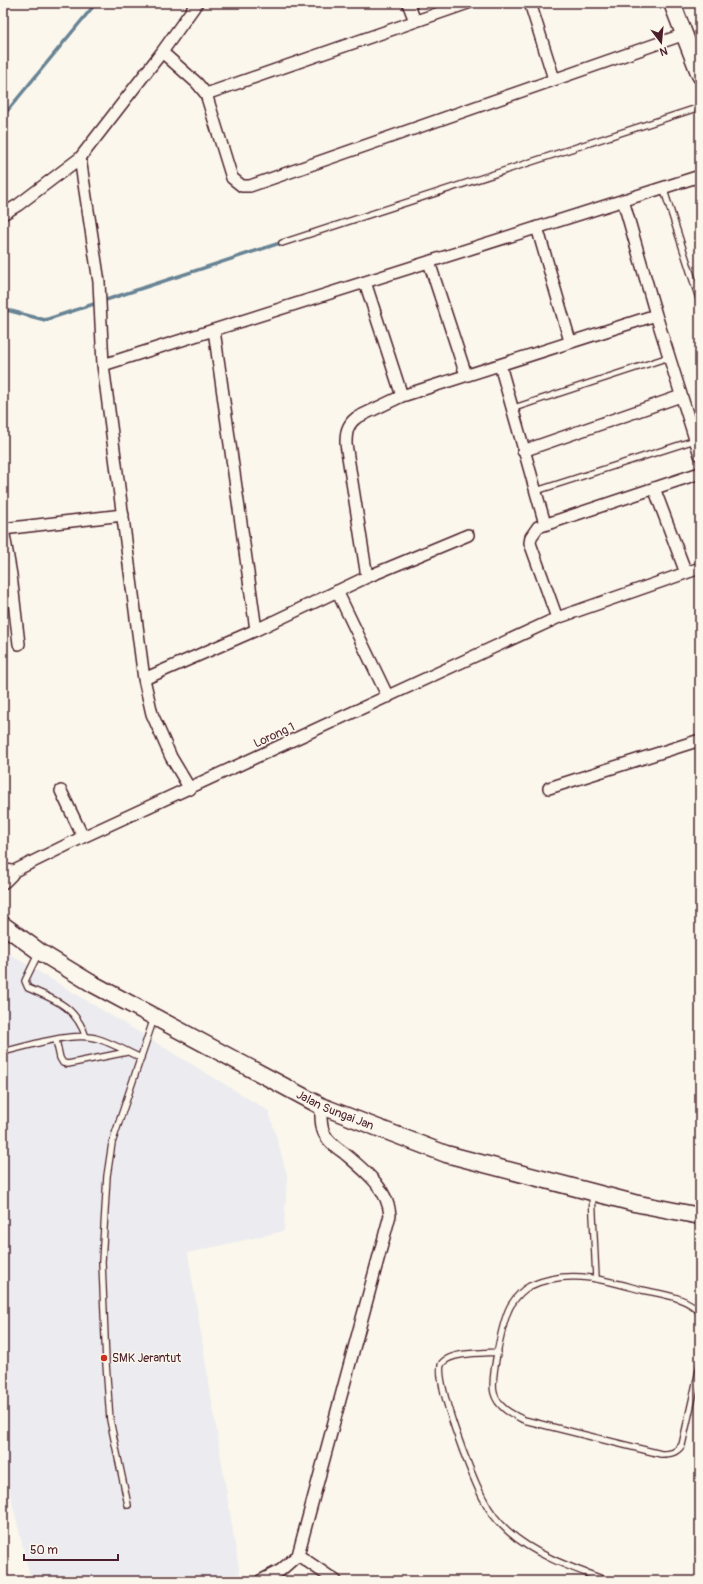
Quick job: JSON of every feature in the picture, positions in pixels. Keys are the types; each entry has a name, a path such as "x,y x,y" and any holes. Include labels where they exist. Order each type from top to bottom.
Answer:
{"main road":[{"path":"672,3 700,75"},
{"name":"Jalan Sungai Jan","path":"3,925 40,952 91,983 321,1106 446,1154 592,1193 700,1216"}],"street":[{"path":"3,214 18,205 80,158 162,52 197,3"},
{"path":"408,3 415,21"},
{"path":"206,94 468,3"},
{"path":"530,3 554,79"},
{"path":"162,52 197,83 206,94 232,178 242,186 250,186 685,34"},
{"path":"80,158 99,282 103,365 144,679 152,714 161,736 190,789"},
{"path":"103,365 700,176"},
{"path":"622,200 700,455"},
{"path":"537,227 570,341"},
{"path":"429,262 466,375"},
{"path":"365,282 402,396"},
{"path":"366,577 346,444 346,432 350,422 402,396 570,341 656,315"},
{"path":"214,330 256,630"},
{"path":"500,365 511,409 545,524"},
{"path":"523,450 681,396"},
{"path":"557,618 530,543 534,532 545,524 700,473"},
{"path":"654,488 686,573"},
{"path":"19,644 3,529 123,515"},
{"path":"144,679 256,630 366,577 468,535"},
{"name":"Lorong 1","path":"5,877 83,837 190,789 557,618 700,568"},
{"path":"337,591 388,697"},
{"path":"549,788 700,740"},
{"path":"61,791 83,837"},
{"path":"260,1581 281,1570 298,1555 390,1215 389,1205 384,1194 372,1178 333,1144 324,1134 321,1106"},
{"path":"298,1555 336,1581"}],"lane":[{"path":"282,243 700,107"},
{"path":"662,187 700,302"},
{"path":"511,409 669,357"},
{"path":"536,491 695,440"},
{"path":"40,952 25,981 28,988 60,1002 74,1013 81,1023 86,1037"},
{"path":"128,1505 110,1420 102,1262 107,1176 112,1142 154,1018"},
{"path":"3,1052 56,1040 86,1037 96,1038 141,1058"},
{"path":"56,1040 60,1058 63,1063 68,1064 128,1052"},
{"path":"592,1193 596,1278"},
{"path":"700,1313 697,1309 678,1298 596,1278 578,1276 544,1280 529,1287 519,1294 510,1306 492,1382 494,1394 499,1404 509,1412 524,1420 661,1454 670,1454 678,1451 682,1445 700,1366"},
{"path":"498,1352 456,1356 447,1359 440,1367 440,1377 444,1396 483,1499 495,1518 508,1532 571,1568 608,1581"}],"shaded area":[{"name":"SMK Jerantut","path":"3,950 269,1111 287,1175 284,1231 188,1253 240,1575 223,1581 31,1581 3,1464"}],"waterway":[{"path":"3,116 96,3"},
{"path":"3,309 45,320 283,242"}],"place":[{"name":"SMK Jerantut","path":"104,1358"}]}
